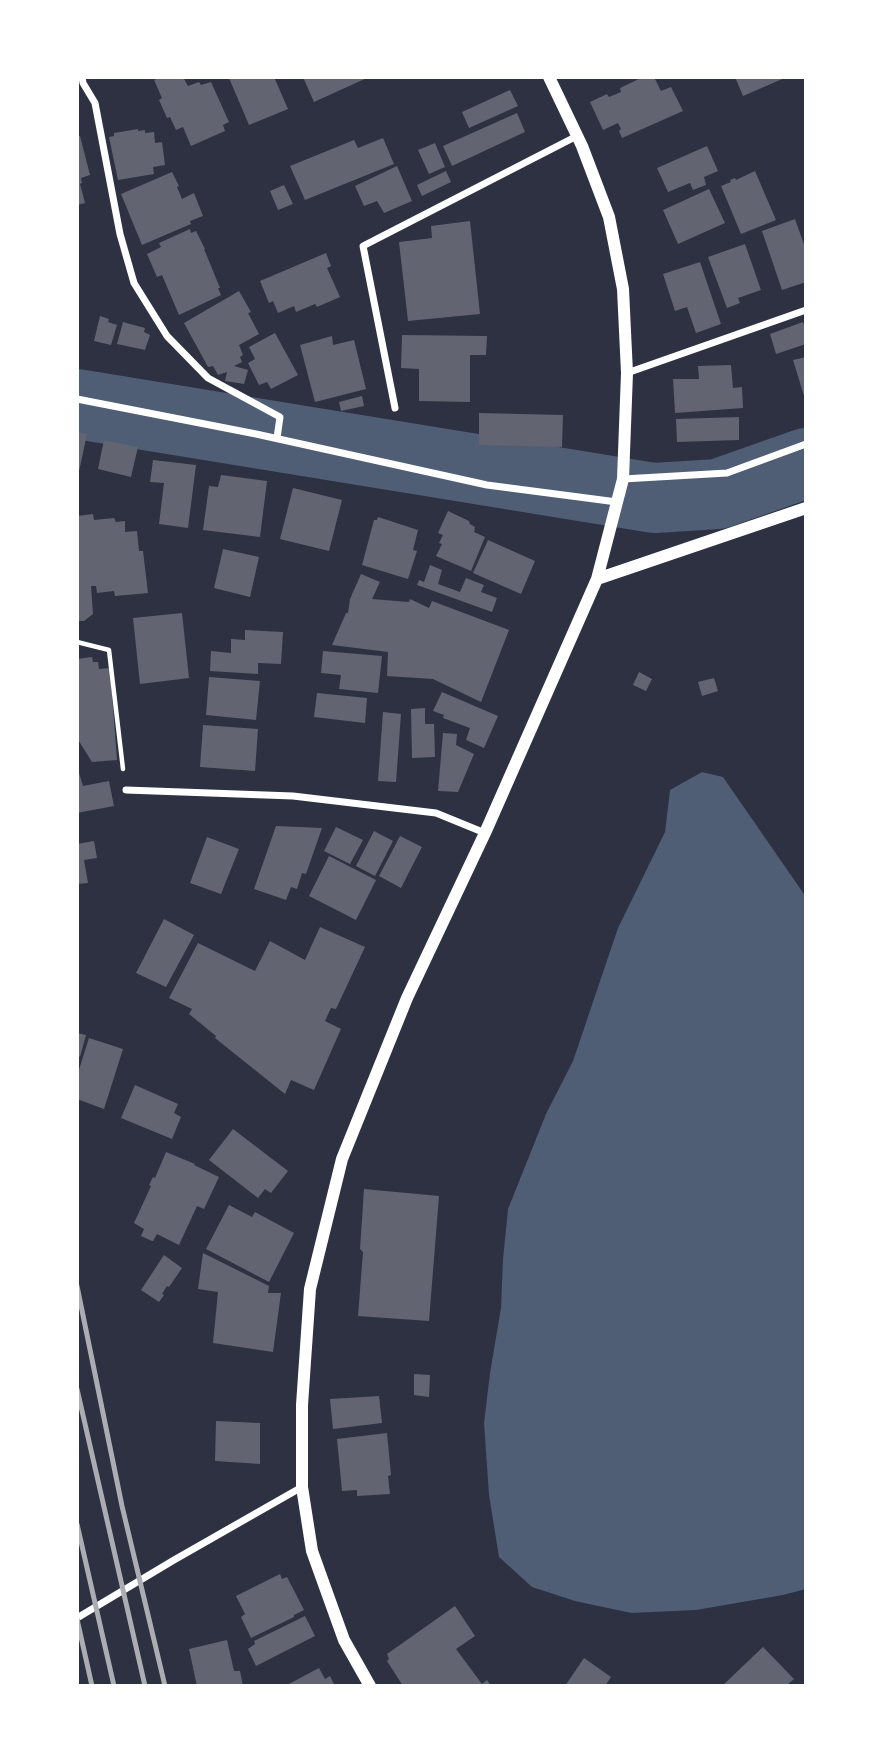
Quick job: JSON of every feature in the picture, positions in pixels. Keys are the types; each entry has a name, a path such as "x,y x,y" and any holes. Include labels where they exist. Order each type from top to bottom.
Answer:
{"street":[{"path":"82,77 95,103 120,234 134,284 167,336 208,378 280,418 277,438"},
{"path":"370,1686 344,1640 313,1551 302,1487 302,1405 310,1289 342,1159 407,998 485,833 597,579 622,479 626,373 623,289 608,217 577,136 549,77"},
{"path":"395,408 363,247 577,136"},
{"path":"626,373 806,310"},
{"path":"77,398 277,438 487,485 617,502"},
{"path":"622,479 727,473 806,444"},
{"path":"597,579 806,508"},
{"path":"126,790 293,796 436,813 485,833"},
{"path":"77,1618 302,1487"}],"path":[{"path":"77,642 109,650 126,790"}],"water":[{"path":"702,772 723,777 806,897 806,1589 696,1610 631,1613 575,1601 532,1587 499,1557 489,1495 484,1423 501,1308 508,1209 546,1114 573,1061 618,928 665,832 670,790"}],"building":[{"path":"161,77 183,77 188,86 211,82 229,122 223,125 225,131 191,146 183,127 176,130 159,100 162,98 154,80"},
{"path":"274,77 288,109 249,125 229,78"},
{"path":"303,77 369,77 314,102"},
{"path":"643,77 654,77 661,91 671,87 683,111 622,138 618,123 603,130 590,102 607,94 609,97 621,92 620,88"},
{"path":"735,77 787,77 743,96"},
{"path":"510,90 518,106 469,128 462,112"},
{"path":"517,113 525,132 452,166 443,146"},
{"path":"145,130 145,133 154,132 155,143 162,142 165,165 153,167 154,174 118,180 109,137 114,136 114,133"},
{"path":"77,136 80,136 90,175 81,178 85,203 77,205"},
{"path":"383,138 394,164 305,200 290,166 354,140 358,148"},
{"path":"435,143 445,167 429,174 418,150"},
{"path":"707,146 718,171 704,177 706,185 693,190 690,183 668,192 657,168"},
{"path":"397,166 412,201 384,213 377,201 364,206 355,186"},
{"path":"446,171 451,182 422,196 417,185"},
{"path":"755,171 776,220 741,234 721,186"},
{"path":"172,172 182,199 194,193 203,216 142,245 121,194"},
{"path":"284,185 293,204 278,210 270,191"},
{"path":"709,189 725,223 678,244 663,210"},
{"path":"795,219 806,250 806,282 782,290 762,231"},
{"path":"470,221 480,314 408,321 399,242 432,238 431,226"},
{"path":"190,229 191,233 196,231 205,249 221,295 179,315 162,275 157,277 147,254 161,247 159,243"},
{"path":"745,244 761,290 738,298 740,303 727,308 708,257"},
{"path":"326,253 331,266 327,268 340,297 317,307 315,304 296,312 294,306 278,313 273,301 269,303 260,281"},
{"path":"700,262 721,324 696,333 687,307 675,311 663,274"},
{"path":"239,291 259,334 239,345 243,355 240,357 242,362 234,366 248,370 244,384 225,381 227,372 218,375 213,366 208,367 184,323"},
{"path":"100,316 117,325 111,345 94,341"},
{"path":"123,322 145,328 144,332 150,335 145,350 117,344"},
{"path":"803,322 806,344 776,354 770,334"},
{"path":"275,333 298,375 271,389 267,382 259,385 248,363 255,359 249,347"},
{"path":"402,335 487,336 486,355 470,355 470,402 419,401 419,369 401,368"},
{"path":"332,336 333,345 354,340 366,389 315,402 300,345"},
{"path":"806,357 806,398 805,399 793,360"},
{"path":"731,365 733,388 742,387 743,408 675,413 673,379 699,379 698,366"},
{"path":"362,396 364,406 341,411 339,402"},
{"path":"479,413 563,415 562,447 479,445"},
{"path":"739,417 739,440 677,442 676,419"},
{"path":"77,432 87,434 78,476 77,476"},
{"path":"104,440 138,447 131,477 98,469"},
{"path":"153,460 196,465 188,528 159,524 164,483 150,482"},
{"path":"221,475 267,481 260,537 203,530 209,486 218,487"},
{"path":"293,488 342,500 329,551 280,539"},
{"path":"448,511 469,521 475,527 474,532 485,537 471,571 436,556 443,535 438,533"},
{"path":"93,514 94,520 114,518 116,522 125,521 125,532 137,531 139,551 143,551 148,593 115,596 114,591 97,593 96,586 91,586 93,614 84,621 77,621 77,516"},
{"path":"378,517 418,530 413,550 417,551 408,579 362,565 374,520"},
{"path":"488,540 535,561 521,594 473,573"},
{"path":"223,549 259,557 250,597 214,588"},
{"path":"430,565 442,570 438,584 460,592 466,578 484,585 481,592 497,598 492,612 417,585 419,580 424,582"},
{"path":"361,574 380,582 372,599 409,602 410,599 429,608 432,601 509,630 481,702 433,679 387,676 388,652 332,645 348,613 350,599"},
{"path":"182,613 189,678 140,684 133,618"},
{"path":"245,630 283,632 281,664 258,663 258,674 210,671 211,651 231,653 231,639 245,640"},
{"path":"323,651 382,656 378,693 339,689 341,675 321,673"},
{"path":"92,657 93,662 98,662 99,669 110,668 117,760 92,762 77,738 77,659"},
{"path":"639,672 652,679 646,691 633,685"},
{"path":"209,677 260,681 256,720 206,715"},
{"path":"714,678 718,691 702,696 698,682"},
{"path":"442,692 498,716 484,748 466,740 470,728 443,718 444,715 433,711"},
{"path":"317,693 367,698 365,723 314,717"},
{"path":"425,708 425,724 434,724 435,757 412,758 411,709"},
{"path":"383,712 401,714 396,782 378,781"},
{"path":"203,725 258,729 255,771 200,767"},
{"path":"443,733 457,734 456,745 474,754 458,792 438,791"},
{"path":"77,766 83,786 109,781 114,806 77,813"},
{"path":"276,826 322,828 306,874 302,873 297,889 291,887 286,900 254,889"},
{"path":"336,827 363,840 350,864 324,851"},
{"path":"374,831 393,841 375,876 356,866"},
{"path":"400,836 422,847 401,888 379,876"},
{"path":"207,837 239,849 221,894 190,883"},
{"path":"94,841 97,858 84,860 88,883 77,884 77,844"},
{"path":"329,856 376,880 356,920 309,896"},
{"path":"164,919 194,935 166,987 136,973"},
{"path":"320,927 365,947 336,1009 331,1008 325,1021 341,1029 314,1090 291,1080 285,1094 215,1038 216,1036 189,1014 192,1009 169,998 198,943 255,971 270,941 305,960"},
{"path":"77,1033 86,1035 80,1057 77,1056"},
{"path":"89,1038 123,1049 104,1109 77,1099 77,1076"},
{"path":"135,1085 178,1104 174,1113 181,1117 172,1139 121,1118"},
{"path":"233,1129 288,1171 271,1193 265,1189 258,1198 209,1160"},
{"path":"166,1152 219,1177 204,1209 197,1206 179,1245 157,1234 153,1241 141,1236 144,1229 134,1223"},
{"path":"364,1189 439,1196 429,1321 358,1316"},
{"path":"229,1205 252,1217 255,1212 294,1233 269,1282 206,1249"},
{"path":"203,1253 269,1286 268,1293 281,1293 273,1352 213,1343 218,1292 198,1289"},
{"path":"164,1255 182,1268 169,1287 167,1286 159,1302 141,1290"},
{"path":"414,1374 430,1375 429,1397 414,1395"},
{"path":"379,1396 382,1423 333,1429 330,1399"},
{"path":"216,1421 260,1423 260,1464 215,1461"},
{"path":"387,1433 390,1494 357,1496 357,1490 342,1491 337,1439"},
{"path":"280,1574 282,1579 287,1577 304,1610 251,1638 241,1617 245,1614 236,1596"},
{"path":"455,1606 475,1636 456,1649 482,1684 487,1680 491,1686 403,1686 387,1661 387,1654"},
{"path":"305,1616 315,1636 256,1666 248,1649 255,1644 254,1641"},
{"path":"227,1640 234,1671 240,1671 243,1686 197,1686 189,1649"},
{"path":"763,1647 794,1679 786,1686 722,1686"},
{"path":"584,1658 611,1677 605,1686 565,1686"},
{"path":"319,1668 325,1679 330,1676 335,1686 285,1686"}],"waterway":[{"path":"77,404 654,498 718,494 806,463"}],"railway":[{"path":"77,1286 122,1506 165,1686"},
{"path":"77,1389 145,1686"},
{"path":"77,1524 114,1686"},
{"path":"77,1619 92,1686"}]}
